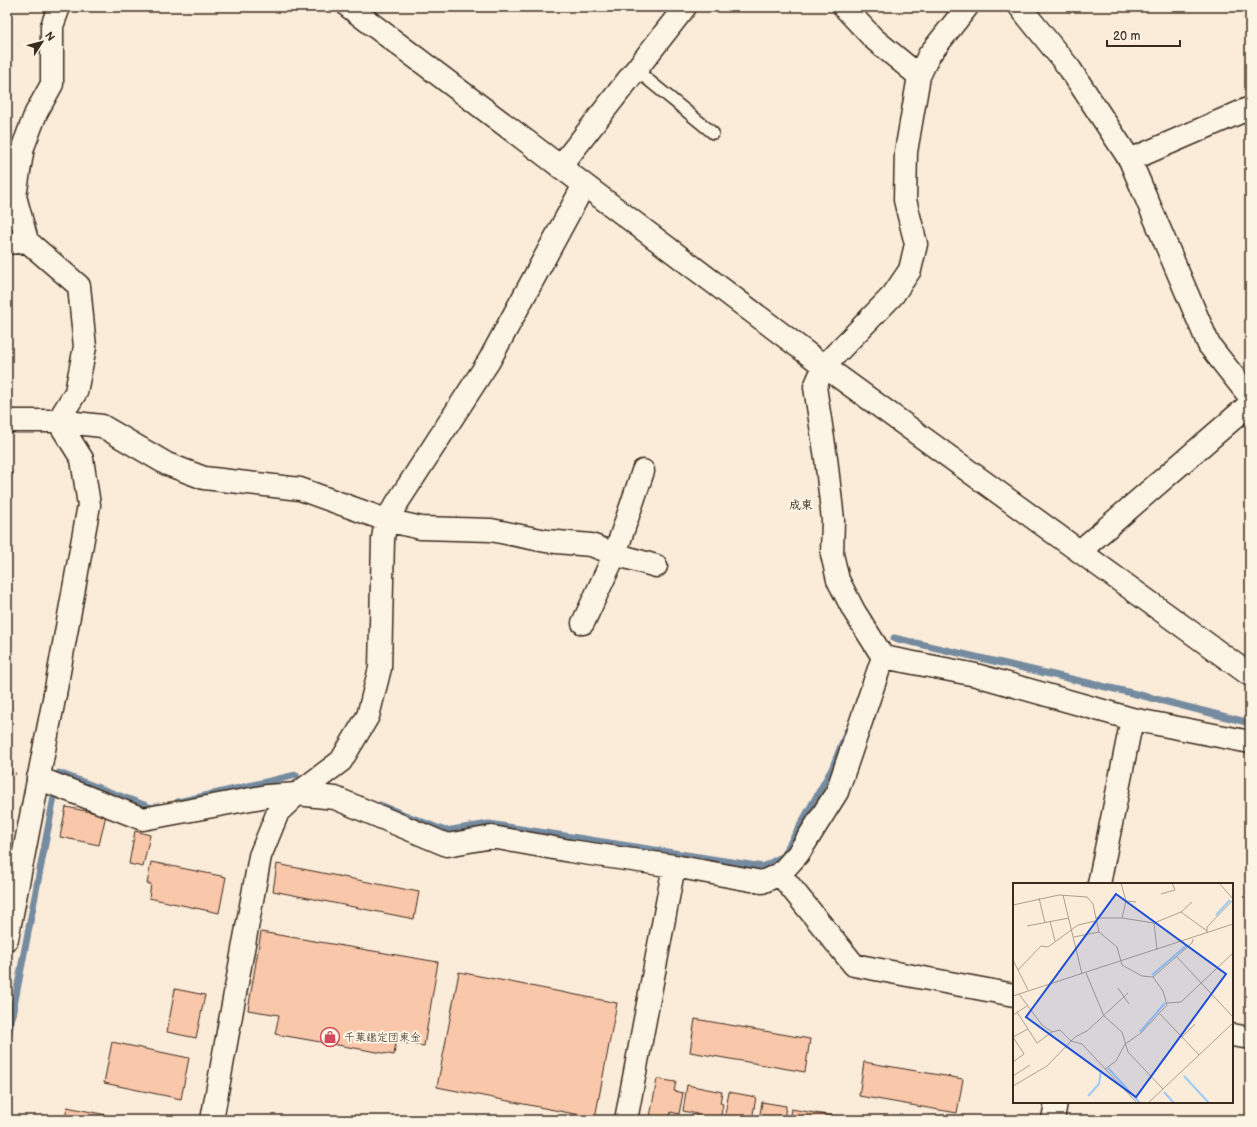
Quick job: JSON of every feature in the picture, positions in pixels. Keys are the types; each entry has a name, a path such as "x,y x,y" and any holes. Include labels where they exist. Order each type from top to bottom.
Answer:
{"street":[{"path":"58,421 76,392 85,347 79,286 17,242 14,196 23,147 36,113 52,84 52,26 59,7"},
{"path":"349,7 824,366 1250,675"},
{"path":"560,167 685,7"},
{"path":"844,7 874,39 919,76"},
{"path":"967,7 929,55 919,76 906,152 905,200 916,244 910,270 893,295 824,366 815,387 833,520 832,554 838,580 854,611 883,658 976,674 1132,719 1250,742"},
{"path":"1020,7 1070,69 1130,160 1209,345 1250,397"},
{"path":"1130,160 1250,108"},
{"path":"212,1120 260,856 278,812 297,794 341,761 368,716 380,668 386,520 489,361 584,185"},
{"path":"1080,551 1250,404"},
{"path":"7,421 58,421 102,426 167,464 204,478 300,489 386,520 420,528 491,530 546,541 591,545 656,566"},
{"path":"8,927 55,694 88,505 82,459 58,421"},
{"path":"584,623 615,554 644,471"},
{"path":"38,778 143,818 268,796 297,794 335,798 447,845 492,836 570,851 674,866 762,882 780,874 798,854 837,792 883,658"},
{"path":"1099,883 1132,719"},
{"path":"626,1120 674,866"},
{"path":"780,874 854,965 1013,995"},
{"path":"1233,1035 1250,1038"},
{"path":"1053,1120 1056,1103"}],"lane":[{"path":"636,70 713,133"}],"building":[{"path":"7,472 12,473 7,501"},
{"path":"66,807 106,815 99,845 60,837"},
{"path":"135,831 150,835 143,867 129,864"},
{"path":"151,862 226,877 219,913 149,898 151,884 147,884"},
{"path":"277,864 419,892 414,919 273,891"},
{"path":"261,932 438,962 424,1046 396,1042 394,1055 275,1034 279,1015 248,1010"},
{"path":"459,972 617,1003 595,1118 437,1087"},
{"path":"175,989 205,995 196,1038 167,1032"},
{"path":"695,1019 810,1039 805,1072 690,1052"},
{"path":"112,1042 189,1058 181,1099 104,1083"},
{"path":"864,1062 963,1079 957,1113 859,1096"},
{"path":"657,1079 676,1082 674,1091 683,1093 679,1114 671,1112 669,1120 650,1117"},
{"path":"687,1085 722,1092 720,1103 723,1104 720,1120 697,1120 697,1114 683,1111"},
{"path":"729,1092 756,1097 752,1120 724,1120"},
{"path":"762,1102 786,1106 784,1120 759,1120"},
{"path":"67,1107 131,1120 65,1120"},
{"path":"791,1109 833,1116 832,1120 789,1120"}],"waterway":[{"path":"894,638 1132,693 1250,723"},
{"path":"380,805 445,831 489,824 763,867 783,856 832,769 847,731"},
{"path":"59,773 152,808 158,806"},
{"path":"178,802 296,775"},
{"path":"7,1042 54,797"}],"place":[{"name":"千葉鑑定団東金","path":"330,1037"}],"district":[{"name":"成東","path":"801,505"}]}
